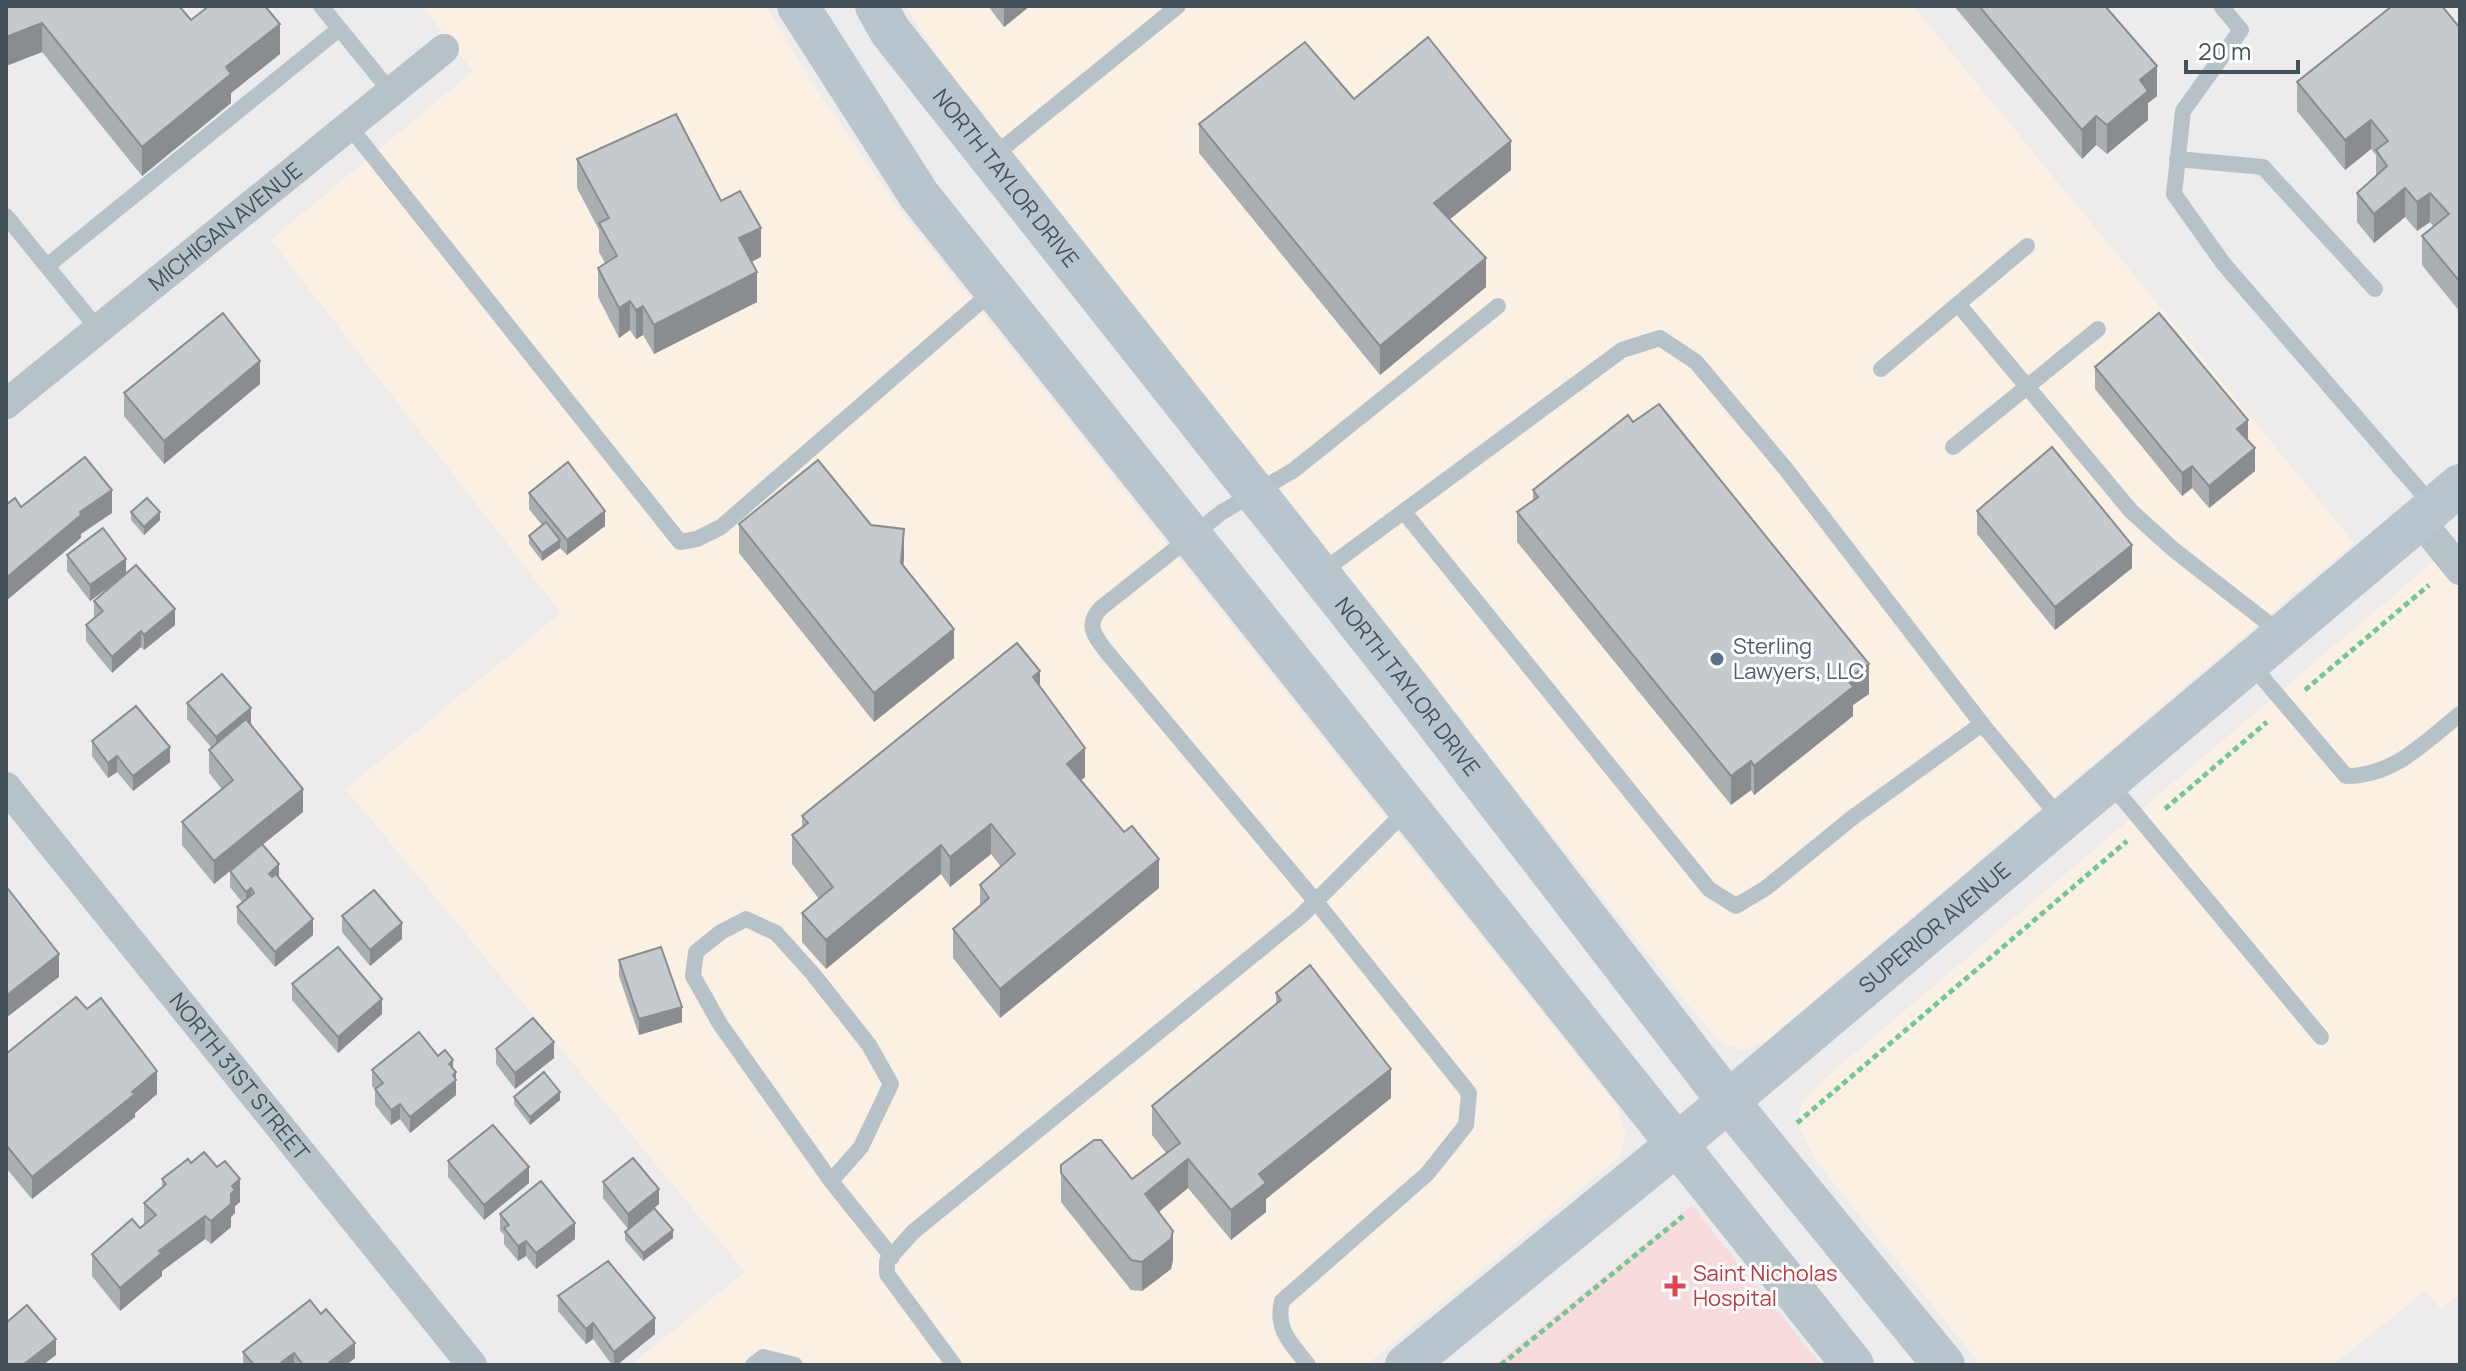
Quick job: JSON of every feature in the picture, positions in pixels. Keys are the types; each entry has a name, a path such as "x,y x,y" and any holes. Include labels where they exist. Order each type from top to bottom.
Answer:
{"main road":[{"path":"798,6 919,195 1675,1146 1853,1365"},
{"name":"NORTH TAYLOR DRIVE","path":"876,6 890,31 1319,574 1727,1100 1944,1365"},
{"name":"SUPERIOR AVENUE","path":"1406,1365 1675,1146 2438,504"}],"street":[{"name":"MICHIGAN AVENUE","path":"6,404 444,49"},
{"path":"2438,504 2457,567"},
{"name":"NORTH 31ST STREET","path":"6,787 472,1365"}],"lane":[{"path":"321,6 391,92"},
{"path":"991,158 1178,6"},
{"path":"2221,6 2241,30 2183,111 2174,194 2223,263 2438,504"},
{"path":"47,266 339,29"},
{"path":"349,126 680,542 697,539 721,527 994,290"},
{"path":"2177,159 2263,167 2375,289"},
{"path":"6,216 98,329"},
{"path":"1881,369 2027,246"},
{"path":"1958,304 2131,511 2174,550 2283,635"},
{"path":"1308,1365 1282,1331 1278,1318 1282,1301 1427,1174 1466,1125 1469,1093 1317,903 1091,630 1094,616 1101,608 1191,536 1294,470 1498,306"},
{"path":"1953,447 2098,329"},
{"path":"1319,574 1622,350 1660,338 1696,362 1785,468 1982,724 2061,820"},
{"path":"1404,512 1709,889 1736,906 1766,888 1852,818 1982,724"},
{"path":"2250,663 2346,776 2370,776 2396,765 2460,714"},
{"path":"2108,780 2321,1037"},
{"path":"954,1365 887,1274 887,1261 913,1232 1317,903 1409,808"},
{"path":"831,1181 861,1147 891,1084 869,1045 813,974 776,933 746,919 721,932 696,952 693,976 720,1024 831,1181 892,1257"},
{"path":"753,1365 763,1357 795,1365"}],"path":[{"path":"1768,1148 2286,706 2457,567"},
{"path":"1501,1365 1687,1213"}],"shaded area":[{"path":"422,6 766,6 812,83 895,204 1616,1105 1626,1133 1620,1157 1366,1365 631,1365 745,1272 346,789 561,613 271,240 473,71"},
{"path":"905,6 1913,6 2354,543 1766,1041 1741,1050 1719,1041 1688,1004 1044,202 964,97"},
{"path":"2460,539 2460,1294 2441,1309 2425,1291 2332,1365 1981,1365 1817,1162 1799,1127 1799,1110 1804,1101 1822,1081"},
{"name":"Saint Nicholas Hospital","path":"1692,1206 1821,1365 1494,1365"}],"building":[{"path":"6,6 179,6 191,20 209,6 265,6 280,24 226,67 231,74 142,147 42,23 6,37"},
{"path":"1979,6 2105,6 2157,66 2140,80 2148,91 2107,125 2096,116 2082,130"},
{"path":"2392,6 2442,6 2460,28 2460,282 2422,236 2449,214 2430,193 2417,202 2405,188 2374,214 2357,193 2387,166 2376,150 2388,141 2371,120 2345,140 2297,82"},
{"path":"1428,37 1511,141 1434,203 1486,258 1380,346 1199,124 1305,42 1354,99"},
{"path":"676,114 721,201 740,191 761,228 739,238 757,272 654,325 643,306 636,310 630,301 619,308 598,268 617,256 599,223 609,218 577,159"},
{"path":"223,313 260,361 164,441 124,393"},
{"path":"2159,313 2248,420 2237,429 2255,448 2209,486 2192,466 2182,473 2095,367"},
{"path":"1659,404 1869,664 1847,679 1853,687 1754,766 1751,761 1731,776 1517,512 1538,497 1533,490 1628,415 1633,422"},
{"path":"2052,447 2132,545 2055,607 1977,511"},
{"path":"85,457 112,490 80,512 81,515 6,578 6,505 15,498 21,507"},
{"path":"818,460 871,525 904,529 901,563 954,629 874,693 739,524"},
{"path":"568,462 605,511 567,540 529,493"},
{"path":"147,498 160,512 144,527 131,512"},
{"path":"546,522 560,540 542,553 529,536"},
{"path":"103,528 126,559 90,585 67,555"},
{"path":"136,565 175,609 144,635 141,631 112,657 86,625 103,611 94,601"},
{"path":"1017,643 1040,671 1033,677 1085,748 1067,764 1124,832 1132,826 1159,859 1000,989 953,929 989,898 980,885 1015,854 991,824 950,857 941,845 826,940 802,913 833,887 792,835 808,823 802,816"},
{"path":"222,674 251,708 216,737 187,703"},
{"path":"136,706 170,747 133,776 117,756 108,763 92,741"},
{"path":"246,719 303,789 214,861 182,822 233,780 209,750"},
{"path":"262,844 279,864 269,874 272,877 276,874 313,919 275,952 237,907 254,893 251,888 246,892 230,871"},
{"path":"6,890 59,954 6,996"},
{"path":"374,890 402,923 370,950 342,916"},
{"path":"338,947 382,999 338,1037 292,984"},
{"path":"661,947 682,1007 639,1019 619,960"},
{"path":"1310,965 1391,1069 1259,1174 1266,1183 1231,1210 1188,1159 1145,1194 1173,1231 1171,1239 1142,1262 1131,1260 1061,1173 1061,1165 1094,1140 1101,1140 1132,1179 1180,1143 1152,1106 1281,1000 1276,993"},
{"path":"76,997 87,1009 101,998 157,1071 132,1092 135,1094 32,1177 6,1145 6,1054"},
{"path":"533,1018 554,1042 515,1073 496,1049"},
{"path":"419,1032 438,1056 445,1050 453,1060 449,1064 456,1072 453,1075 456,1080 410,1117 400,1104 391,1110 375,1089 383,1083 372,1070"},
{"path":"544,1072 560,1092 530,1117 514,1097"},
{"path":"493,1125 529,1167 484,1205 448,1161"},
{"path":"204,1152 217,1167 225,1161 240,1179 232,1186 235,1190 231,1194 231,1204 211,1221 205,1216 159,1251 162,1253 120,1288 92,1254 132,1219 140,1228 156,1215 144,1203 166,1184 162,1179 188,1159 191,1163"},
{"path":"633,1158 659,1189 628,1214 603,1182"},
{"path":"541,1181 575,1223 536,1253 526,1241 518,1246 504,1228 509,1225 500,1214"},
{"path":"654,1208 673,1230 643,1253 625,1232"},
{"path":"608,1261 655,1318 614,1352 593,1323 586,1329 558,1296"},
{"path":"310,1300 321,1314 326,1309 355,1343 326,1365 303,1365 294,1353 278,1365 254,1365 243,1352"},
{"path":"27,1305 56,1339 23,1365 6,1365 6,1323"}],"place":[{"name":"Sterling Lawyers, LLC","path":"1717,659"},
{"name":"Saint Nicholas Hospital","path":"1675,1286"}]}
